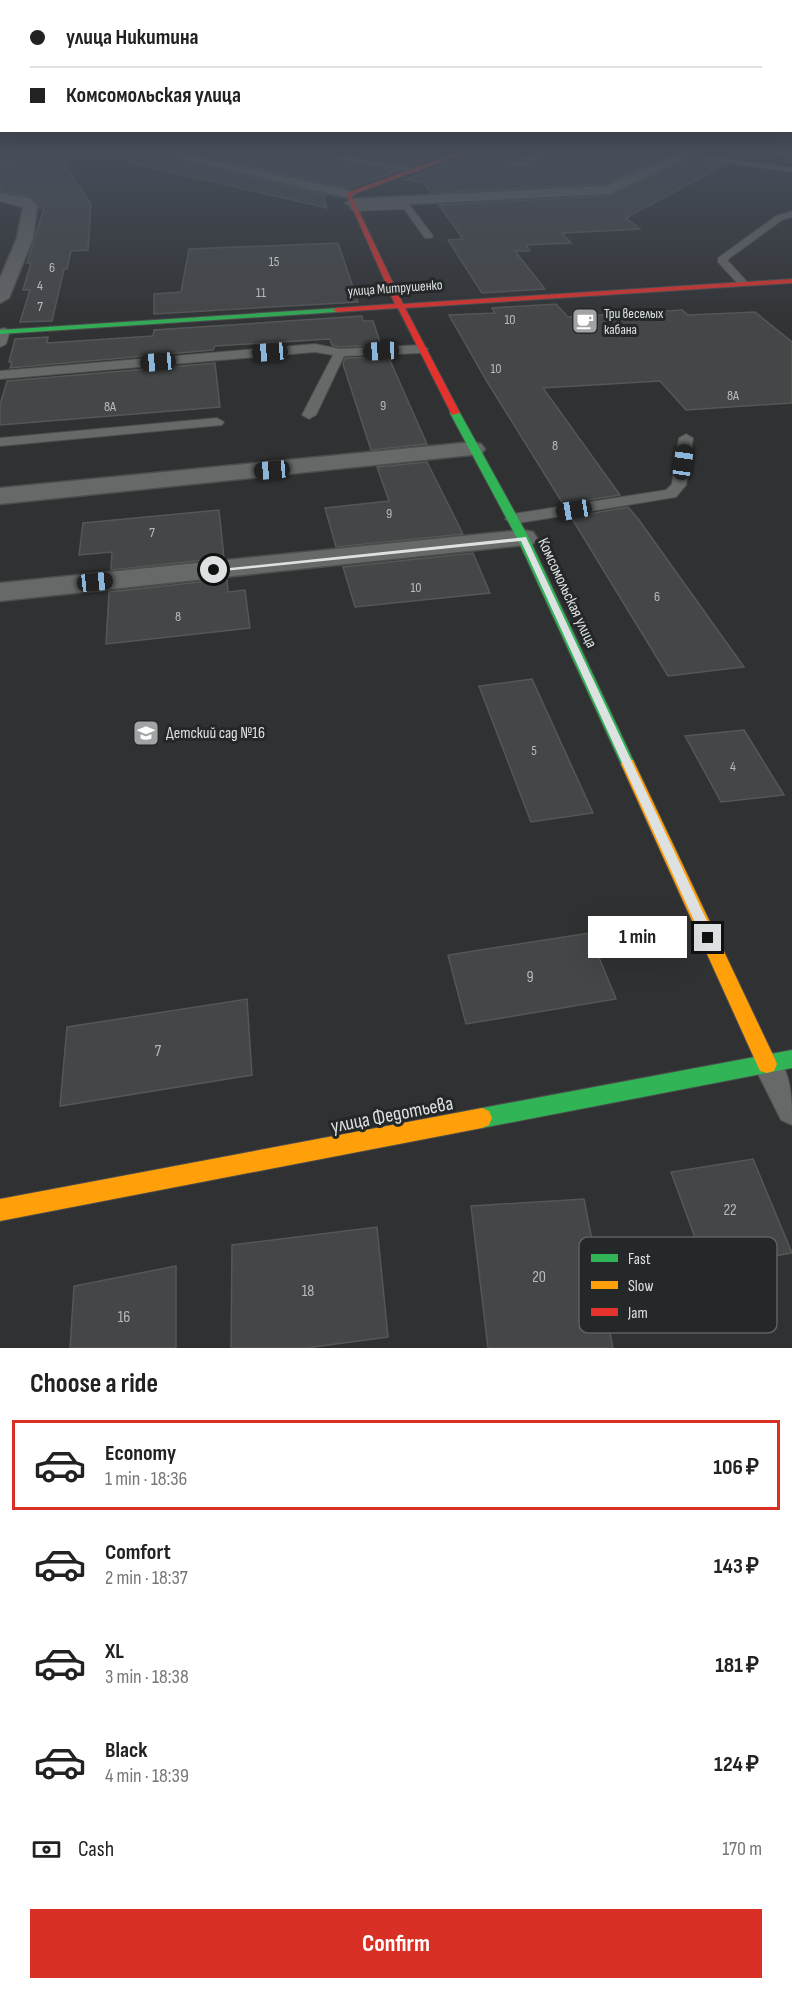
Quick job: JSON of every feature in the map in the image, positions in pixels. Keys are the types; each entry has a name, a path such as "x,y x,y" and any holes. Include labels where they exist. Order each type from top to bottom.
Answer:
{"street":[{"path":"0,298 25,238 29,214"},
{"name":"Комсомольская улица","path":"357,214 399,304 473,449 518,529 779,1061"},
{"name":"улица Митрушенко","path":"1,336 399,304 792,281"},
{"path":"0,496 473,449"},
{"path":"0,592 518,529"},
{"name":"улица Федотьева","path":"0,1210 779,1061"}],"lane":[{"path":"412,214 428,236"},
{"path":"744,284 721,261 779,218 792,214"},
{"path":"0,375 315,348 340,353 422,349"},
{"path":"309,415 340,353"},
{"path":"0,442 217,422"},
{"path":"518,529 671,494 680,485 686,438"},
{"path":"779,1061 792,1110"}],"building":[{"path":"42,214 90,214 88,250 71,251 67,269 64,269 52,321 20,322 30,290 23,290 31,263 27,263"},
{"path":"445,214 634,214 626,218 640,229 562,233 571,243 526,245 530,251 515,251 545,289 482,293 448,240 463,239"},
{"path":"338,243 358,302 154,314 154,294 181,292 189,249"},
{"path":"556,304 568,317 682,310 688,315 755,312 792,342 792,403 686,410 660,381 543,388 620,495 563,504 486,380 449,315 495,313 492,308"},
{"path":"362,316 363,321 373,321 381,345 340,347 332,345 330,339 215,346 213,350 10,368 12,362 9,362 15,339 48,337 47,343 153,336 154,330"},
{"path":"345,358 389,358 427,444 371,450 343,364"},
{"path":"215,363 220,407 0,425 0,405 7,381"},
{"path":"427,462 463,534 336,547 325,508 389,501 377,467"},
{"path":"628,507 744,667 668,676 571,517"},
{"path":"219,510 224,558 111,570 112,552 79,555 83,523"},
{"path":"473,553 490,593 355,607 343,567"},
{"path":"227,579 228,592 245,590 250,628 106,644 109,592"},
{"path":"532,679 593,813 531,822 479,686"},
{"path":"744,730 784,795 721,802 685,736"},
{"path":"589,933 616,999 466,1024 448,955"},
{"path":"247,999 252,1075 60,1106 67,1027"},
{"path":"753,1159 792,1253 777,1256 777,1237 695,1237 671,1172"},
{"path":"584,1199 591,1237 579,1237 579,1333 610,1333 613,1348 488,1348 471,1206"},
{"path":"377,1227 388,1337 306,1348 231,1348 232,1245"},
{"path":"176,1266 176,1348 70,1348 74,1286"}],"traffic: fast":[{"path":"0,332 337,310"},
{"path":"455,413 523,538 628,764"},
{"path":"482,1118 792,1059"}],"traffic: slow":[{"path":"628,764 767,1064"},
{"path":"0,1210 482,1118"}],"traffic: jam":[{"path":"357,214 399,304 455,413"},
{"path":"337,310 792,281"}],"place":[{"name":"Три веселых кабана","path":"585,321"},
{"name":"Детский сад №16","path":"146,733"}],"route":[{"path":"214,570 523,538 708,938"}]}
